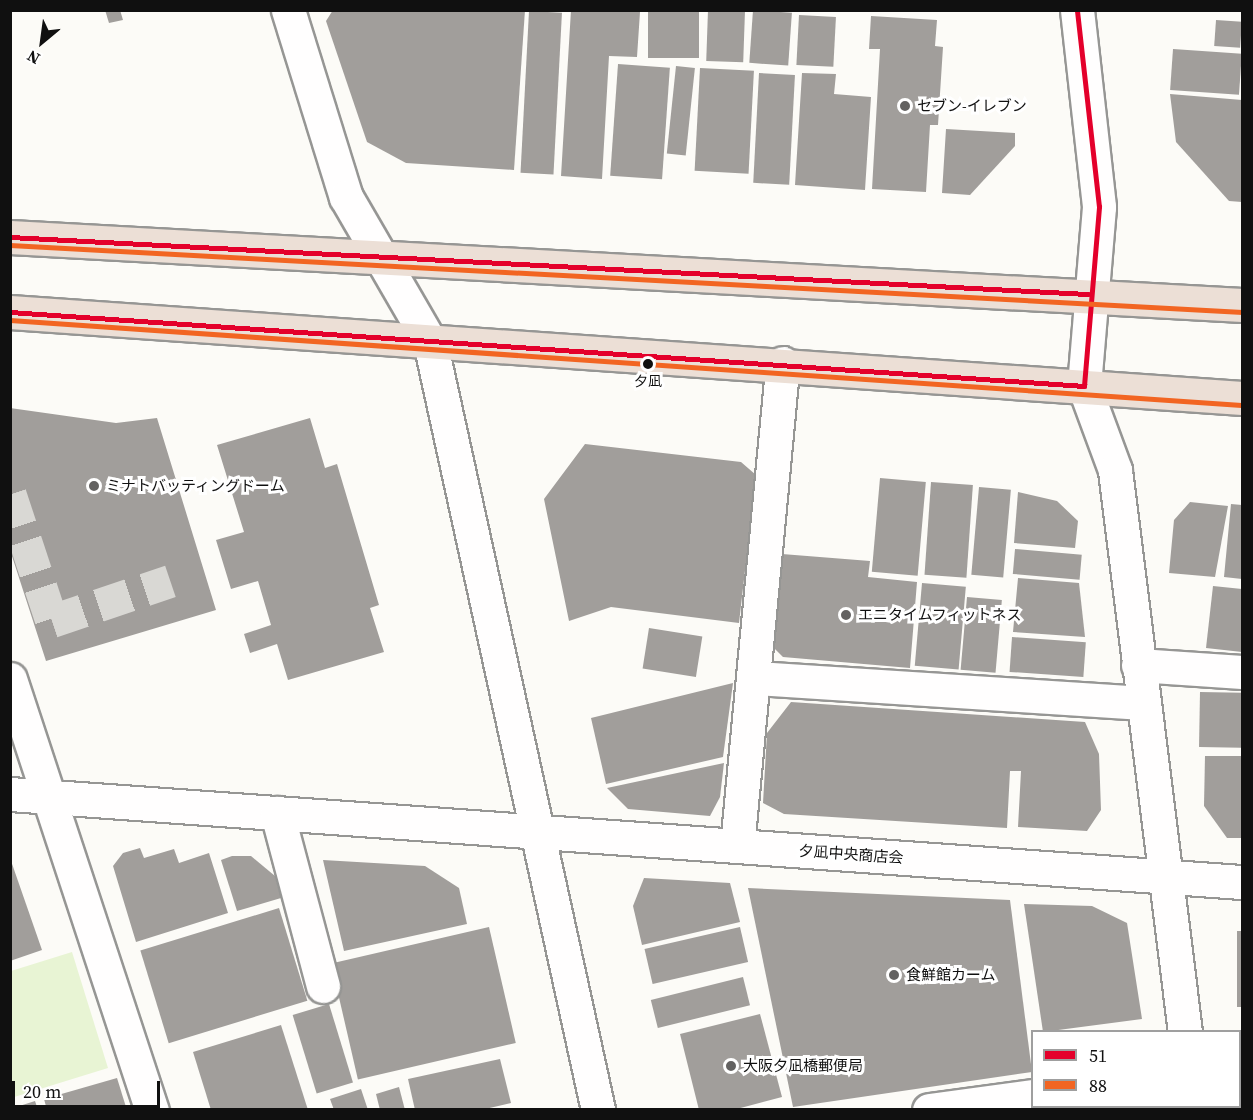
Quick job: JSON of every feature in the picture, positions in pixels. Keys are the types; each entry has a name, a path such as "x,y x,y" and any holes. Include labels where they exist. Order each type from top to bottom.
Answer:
{"highway":[{"path":"10,237 383,260 1088,294 1242,305"},
{"path":"10,312 430,342 783,363 1242,398"}],"street":[{"path":"288,10 346,196 430,342 598,1110"},
{"path":"1077,10 1099,207 1088,294 1084,386 1115,470 1185,1030"},
{"path":"737,846 756,678 783,363"},
{"path":"1138,665 1242,672"},
{"path":"756,678 1143,703"},
{"path":"10,679 51,796 152,1110"},
{"name":"夕凪中央商店会","path":"10,794 1242,882"},
{"path":"277,813 323,986"},
{"path":"929,1110 1031,1096"}],"green space":[{"path":"72,952 108,1068 11,1098 11,971"}],"building":[{"path":"105,10 120,10 123,20 109,23"},
{"path":"333,10 525,10 514,170 406,163 367,142 326,21"},
{"path":"571,10 640,12 637,57 609,56 602,179 561,176"},
{"path":"648,10 699,10 699,58 648,58"},
{"path":"708,10 745,11 743,62 706,61"},
{"path":"753,10 792,13 788,66 749,63"},
{"path":"529,11 562,13 553,175 521,173"},
{"path":"799,15 836,17 833,67 796,65"},
{"path":"871,16 937,20 935,46 943,47 938,125 930,125 926,192 872,189 880,49 869,49"},
{"path":"1216,20 1242,22 1240,48 1214,46"},
{"path":"1173,49 1242,54 1239,95 1170,90"},
{"path":"618,64 670,68 662,179 610,176"},
{"path":"676,66 695,68 686,156 667,154"},
{"path":"700,68 754,71 749,174 695,171"},
{"path":"759,73 795,75 789,185 753,183"},
{"path":"802,73 836,74 834,94 871,97 865,190 795,185"},
{"path":"1170,94 1242,100 1242,202 1229,201 1176,142"},
{"path":"946,129 1015,133 1015,146 970,195 942,193"},
{"name":"ミナトバッティングドーム","path":"10,408 116,423 157,418 216,610 46,661 10,550"},
{"path":"310,418 325,468 337,464 379,605 370,608 384,652 288,680 277,644 250,653 244,634 271,625 258,581 231,589 216,540 244,532 217,445"},
{"path":"585,444 741,462 756,475 739,623 611,607 569,621 544,499"},
{"path":"880,478 926,482 918,576 872,572"},
{"path":"931,482 973,485 966,578 925,575"},
{"path":"979,487 1011,490 1003,577 971,575"},
{"path":"1018,492 1057,501 1078,521 1075,548 1014,543"},
{"path":"1190,502 1228,506 1215,577 1169,573 1174,520"},
{"path":"1231,504 1242,505 1242,579 1224,577"},
{"path":"1015,549 1082,555 1080,580 1013,574"},
{"name":"エニタイムフィットネス","path":"782,554 870,561 868,577 917,582 910,668 783,657 774,648"},
{"path":"1018,578 1079,583 1085,637 1013,632"},
{"path":"922,583 966,587 959,670 915,666"},
{"path":"1213,586 1242,589 1242,652 1206,648"},
{"path":"967,597 1002,600 996,673 961,670"},
{"path":"649,628 702,636 696,677 643,668"},
{"path":"1012,637 1086,642 1083,677 1010,672"},
{"path":"733,683 723,757 606,784 591,718"},
{"path":"1200,692 1242,693 1241,748 1199,747"},
{"path":"791,702 1085,722 1099,754 1101,810 1087,831 1018,827 1021,771 1010,771 1007,828 784,814 763,803 767,733"},
{"path":"1205,756 1242,756 1242,838 1227,838 1204,806"},
{"path":"724,763 720,797 710,816 628,809 607,788"},
{"path":"140,848 144,858 174,849 179,863 209,853 228,913 136,942 113,866 123,853"},
{"path":"232,856 251,856 275,876 281,898 237,911 221,860"},
{"path":"10,858 42,950 10,961"},
{"path":"323,860 425,866 459,888 467,924 344,951"},
{"path":"644,878 730,883 740,922 642,945 633,906"},
{"name":"食鮮館カーム","path":"748,888 1010,900 1031,1072 793,1107"},
{"path":"1024,904 1092,906 1127,923 1142,1019 1043,1030"},
{"path":"279,908 307,1001 169,1043 140,950"},
{"path":"489,927 516,1043 358,1079 331,963"},
{"path":"740,927 748,962 653,984 645,949"},
{"path":"1237,931 1242,931 1242,1007 1237,1007"},
{"path":"743,977 750,1005 658,1028 651,1000"},
{"path":"329,1004 353,1082 317,1094 293,1015"},
{"path":"760,1014 782,1097 733,1110 699,1110 680,1034"},
{"path":"281,1025 308,1110 211,1110 193,1052"},
{"path":"500,1059 511,1103 481,1110 415,1110 408,1079"},
{"path":"117,1078 126,1107 47,1110 44,1099"},
{"path":"399,1087 405,1110 380,1110 376,1094"},
{"path":"361,1089 368,1110 334,1110 330,1099"},
{"path":"35,1101 38,1110 10,1110 10,1109"}],"tunnel":[{"path":"10,494 52,621 170,581"}],"transit line":[{"name":"51","path":"10,312 1084,386 1099,207 1077,10"},
{"name":"51","path":"10,237 1088,294"},
{"name":"88","path":"10,245 1242,312"},
{"name":"88","path":"10,320 1241,405"}],"place":[{"name":"セブン-イレブン","path":"905,106"},
{"name":"夕凪","path":"648,364"},
{"name":"ミナトバッティングドーム","path":"94,486"},
{"name":"エニタイムフィットネス","path":"846,615"},
{"name":"食鮮館カーム","path":"894,975"},
{"name":"大阪夕凪橋郵便局","path":"731,1066"}]}
